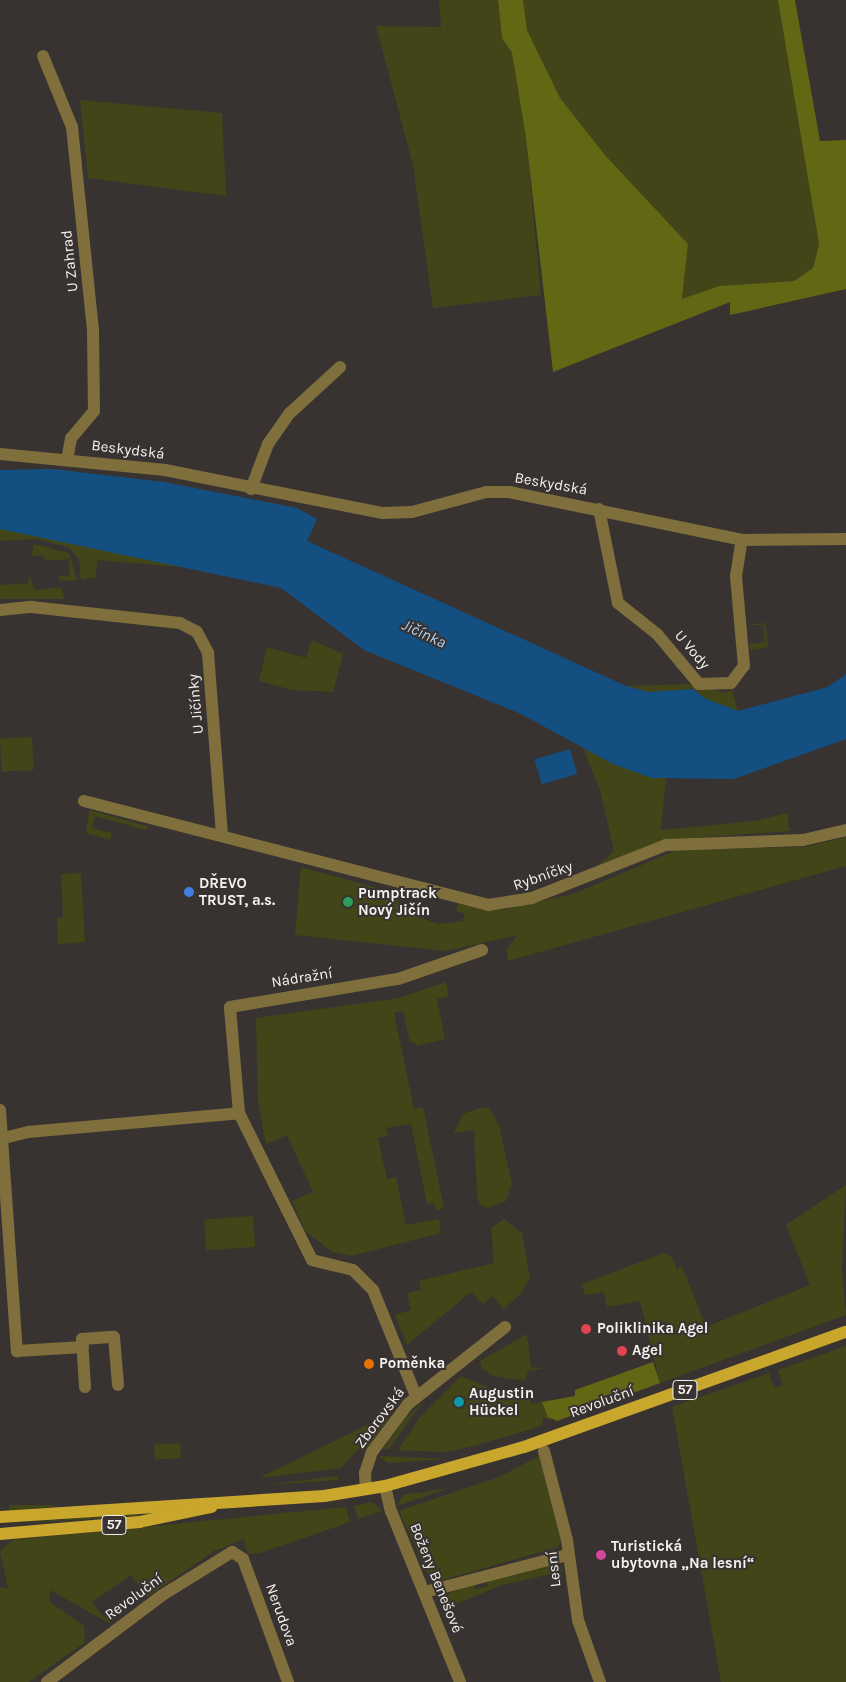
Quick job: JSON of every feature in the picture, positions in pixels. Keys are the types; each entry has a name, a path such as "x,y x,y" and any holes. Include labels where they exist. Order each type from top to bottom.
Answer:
{"main road":[{"name":"Revoluční","path":"366,1489 385,1486 524,1447 846,1332"},
{"name":"57","path":"0,1517 226,1503 366,1489"},
{"name":"57","path":"0,1534 147,1521 226,1503"}],"street":[{"name":"U Zahrad","path":"43,56 72,127 93,331 94,411 72,438 67,460"},
{"path":"250,489 268,444 290,413 340,367"},
{"name":"Beskydská","path":"0,454 165,470 250,489 383,513 412,512 486,492 509,492 742,540 846,539"},
{"name":"U Vody","path":"600,510 618,603 657,634 699,684 731,683 744,666 736,576 742,540"},
{"name":"U Jičínky","path":"0,610 31,607 180,624 197,632 208,653 222,833"},
{"path":"84,801 222,833"},
{"name":"Rybníčky","path":"222,833 488,905 532,898 666,845 803,840 846,830"},
{"name":"Nádražní","path":"416,1396 373,1290 353,1270 312,1260 239,1113 230,1007 398,979 482,950"},
{"path":"0,1110 17,1351 83,1346"},
{"path":"1,1139 28,1132 239,1113"},
{"name":"Zborovská","path":"366,1489 364,1473 372,1452 416,1396 505,1327"},
{"path":"85,1387 82,1339 114,1337 118,1385"},
{"name":"Lesní","path":"544,1451 567,1540 567,1556 578,1620 600,1682"},
{"name":"Boženy Benešové","path":"385,1486 391,1511 460,1682"},
{"name":"Revoluční","path":"47,1682 160,1596 232,1552 243,1559"},
{"path":"425,1592 567,1556"},
{"name":"Nerudova","path":"243,1559 288,1682"}],"green space":[{"path":"439,0 498,0 502,38 512,53 526,138 541,295 433,308 413,165 376,26 441,27"},
{"path":"523,0 778,0 819,244 813,268 794,281 719,286 682,299 688,244 605,155 560,98 527,30"},
{"path":"80,100 222,113 226,196 88,178"},
{"path":"0,529 206,569 97,560 96,577 81,580 79,559 68,547 36,539 0,541"},
{"path":"34,544 69,553 77,580 60,581 58,575 70,577 69,559 45,561 44,555 31,556"},
{"path":"28,573 35,590 61,587 65,599 0,599 0,585 29,583"},
{"path":"765,623 768,647 750,650 749,644 765,642 763,625 746,625"},
{"path":"312,640 343,654 333,692 292,690 259,681 267,647 306,658"},
{"path":"690,684 725,693 732,690 738,711 704,698 693,689 649,692 626,686"},
{"path":"32,737 34,770 2,772 0,739"},
{"path":"583,748 613,764 666,778 661,830 755,821 787,813 790,831 665,840 591,872 614,851 600,790"},
{"path":"89,810 150,827 145,830 95,816 92,828 112,833 110,840 86,833"},
{"path":"846,837 846,866 508,961 507,949 518,935 446,951 295,935 301,867 399,894 398,910 438,924 463,921 465,914 456,911 458,904 503,910 573,894 677,850 805,847"},
{"path":"81,873 85,942 58,944 57,918 63,917 61,874"},
{"path":"446,982 449,996 437,999 445,1039 416,1046 415,1042 410,1043 403,1011 394,1013 414,1109 423,1107 444,1208 436,1210 434,1203 427,1204 411,1124 386,1128 388,1136 378,1138 387,1179 396,1177 406,1225 439,1219 441,1233 351,1256 333,1252 306,1232 292,1201 313,1192 287,1135 266,1144 258,1102 256,1018 399,998"},
{"path":"483,1107 490,1109 499,1125 512,1184 506,1201 488,1208 480,1205 477,1195 474,1130 454,1133 463,1114"},
{"path":"846,1185 842,1269 846,1315 660,1383 640,1301 607,1307 604,1292 585,1295 582,1284 664,1253 672,1257 677,1270 682,1266 706,1327 810,1285 786,1225"},
{"path":"253,1216 255,1247 206,1250 204,1219"},
{"path":"504,1219 522,1233 530,1278 522,1292 504,1309 492,1296 483,1304 471,1292 407,1345 395,1315 411,1310 407,1293 421,1290 419,1281 494,1263 491,1228"},
{"path":"527,1334 531,1367 544,1368 528,1371 525,1381 493,1376 482,1368 480,1361"},
{"path":"846,1346 846,1682 721,1682 672,1407 769,1373 774,1388 783,1385 778,1370"},
{"path":"461,1376 491,1389 527,1394 532,1404 542,1402 551,1421 543,1417 542,1426 470,1447 445,1452 398,1450 421,1416"},
{"path":"424,1400 389,1449 383,1449 403,1421"},
{"path":"392,1413 367,1449 361,1446 341,1468 259,1478"},
{"path":"180,1443 181,1458 155,1460 154,1445"},
{"path":"379,1456 446,1459 388,1463"},
{"path":"539,1456 561,1542 558,1547 442,1580 430,1578 399,1511 499,1477"},
{"path":"337,1476 338,1480 266,1485"},
{"path":"449,1488 397,1506 403,1495"},
{"path":"372,1502 382,1511 358,1519 354,1506"},
{"path":"9,1505 54,1505 54,1507 9,1511"},
{"path":"346,1507 350,1522 260,1553 248,1554 244,1539 214,1551 147,1597 131,1575 92,1602 103,1617 108,1614 113,1620 109,1623 50,1590 50,1602 84,1626 85,1642 29,1682 0,1682 0,1587 8,1589 0,1551 13,1540"},
{"path":"137,1513 138,1516 10,1524"},
{"path":"551,1563 564,1571 502,1585 446,1608 440,1596 474,1584 476,1589 488,1586 487,1581"}],"shaded area":[{"path":"498,0 523,0 527,30 560,98 605,155 688,244 682,299 719,286 794,281 813,268 819,244 778,0 795,0 820,141 846,140 846,289 730,315 730,302 553,372 526,138 512,53 502,38"},
{"path":"653,1362 660,1383 557,1421 548,1417 542,1402 575,1396 575,1390"}],"water":[{"name":"Jičínka","path":"53,469 164,482 297,508 317,519 307,541 626,686 649,692 693,689 704,698 738,711 828,687 846,674 846,739 734,779 652,778 613,764 521,714 364,650 281,588 0,529 0,470"},
{"path":"570,749 577,774 542,784 534,759"}],"place":[{"name":"DŘEVO TRUST, a.s.","path":"189,892"},
{"name":"Pumptrack Nový Jičín","path":"348,902"},
{"name":"Poliklinika Agel","path":"586,1329"},
{"name":"Agel","path":"622,1351"},
{"name":"Poměnka","path":"369,1364"},
{"name":"Augustin Hückel","path":"459,1402"},
{"name":"Turistická ubytovna „Na lesní“","path":"601,1555"}]}
